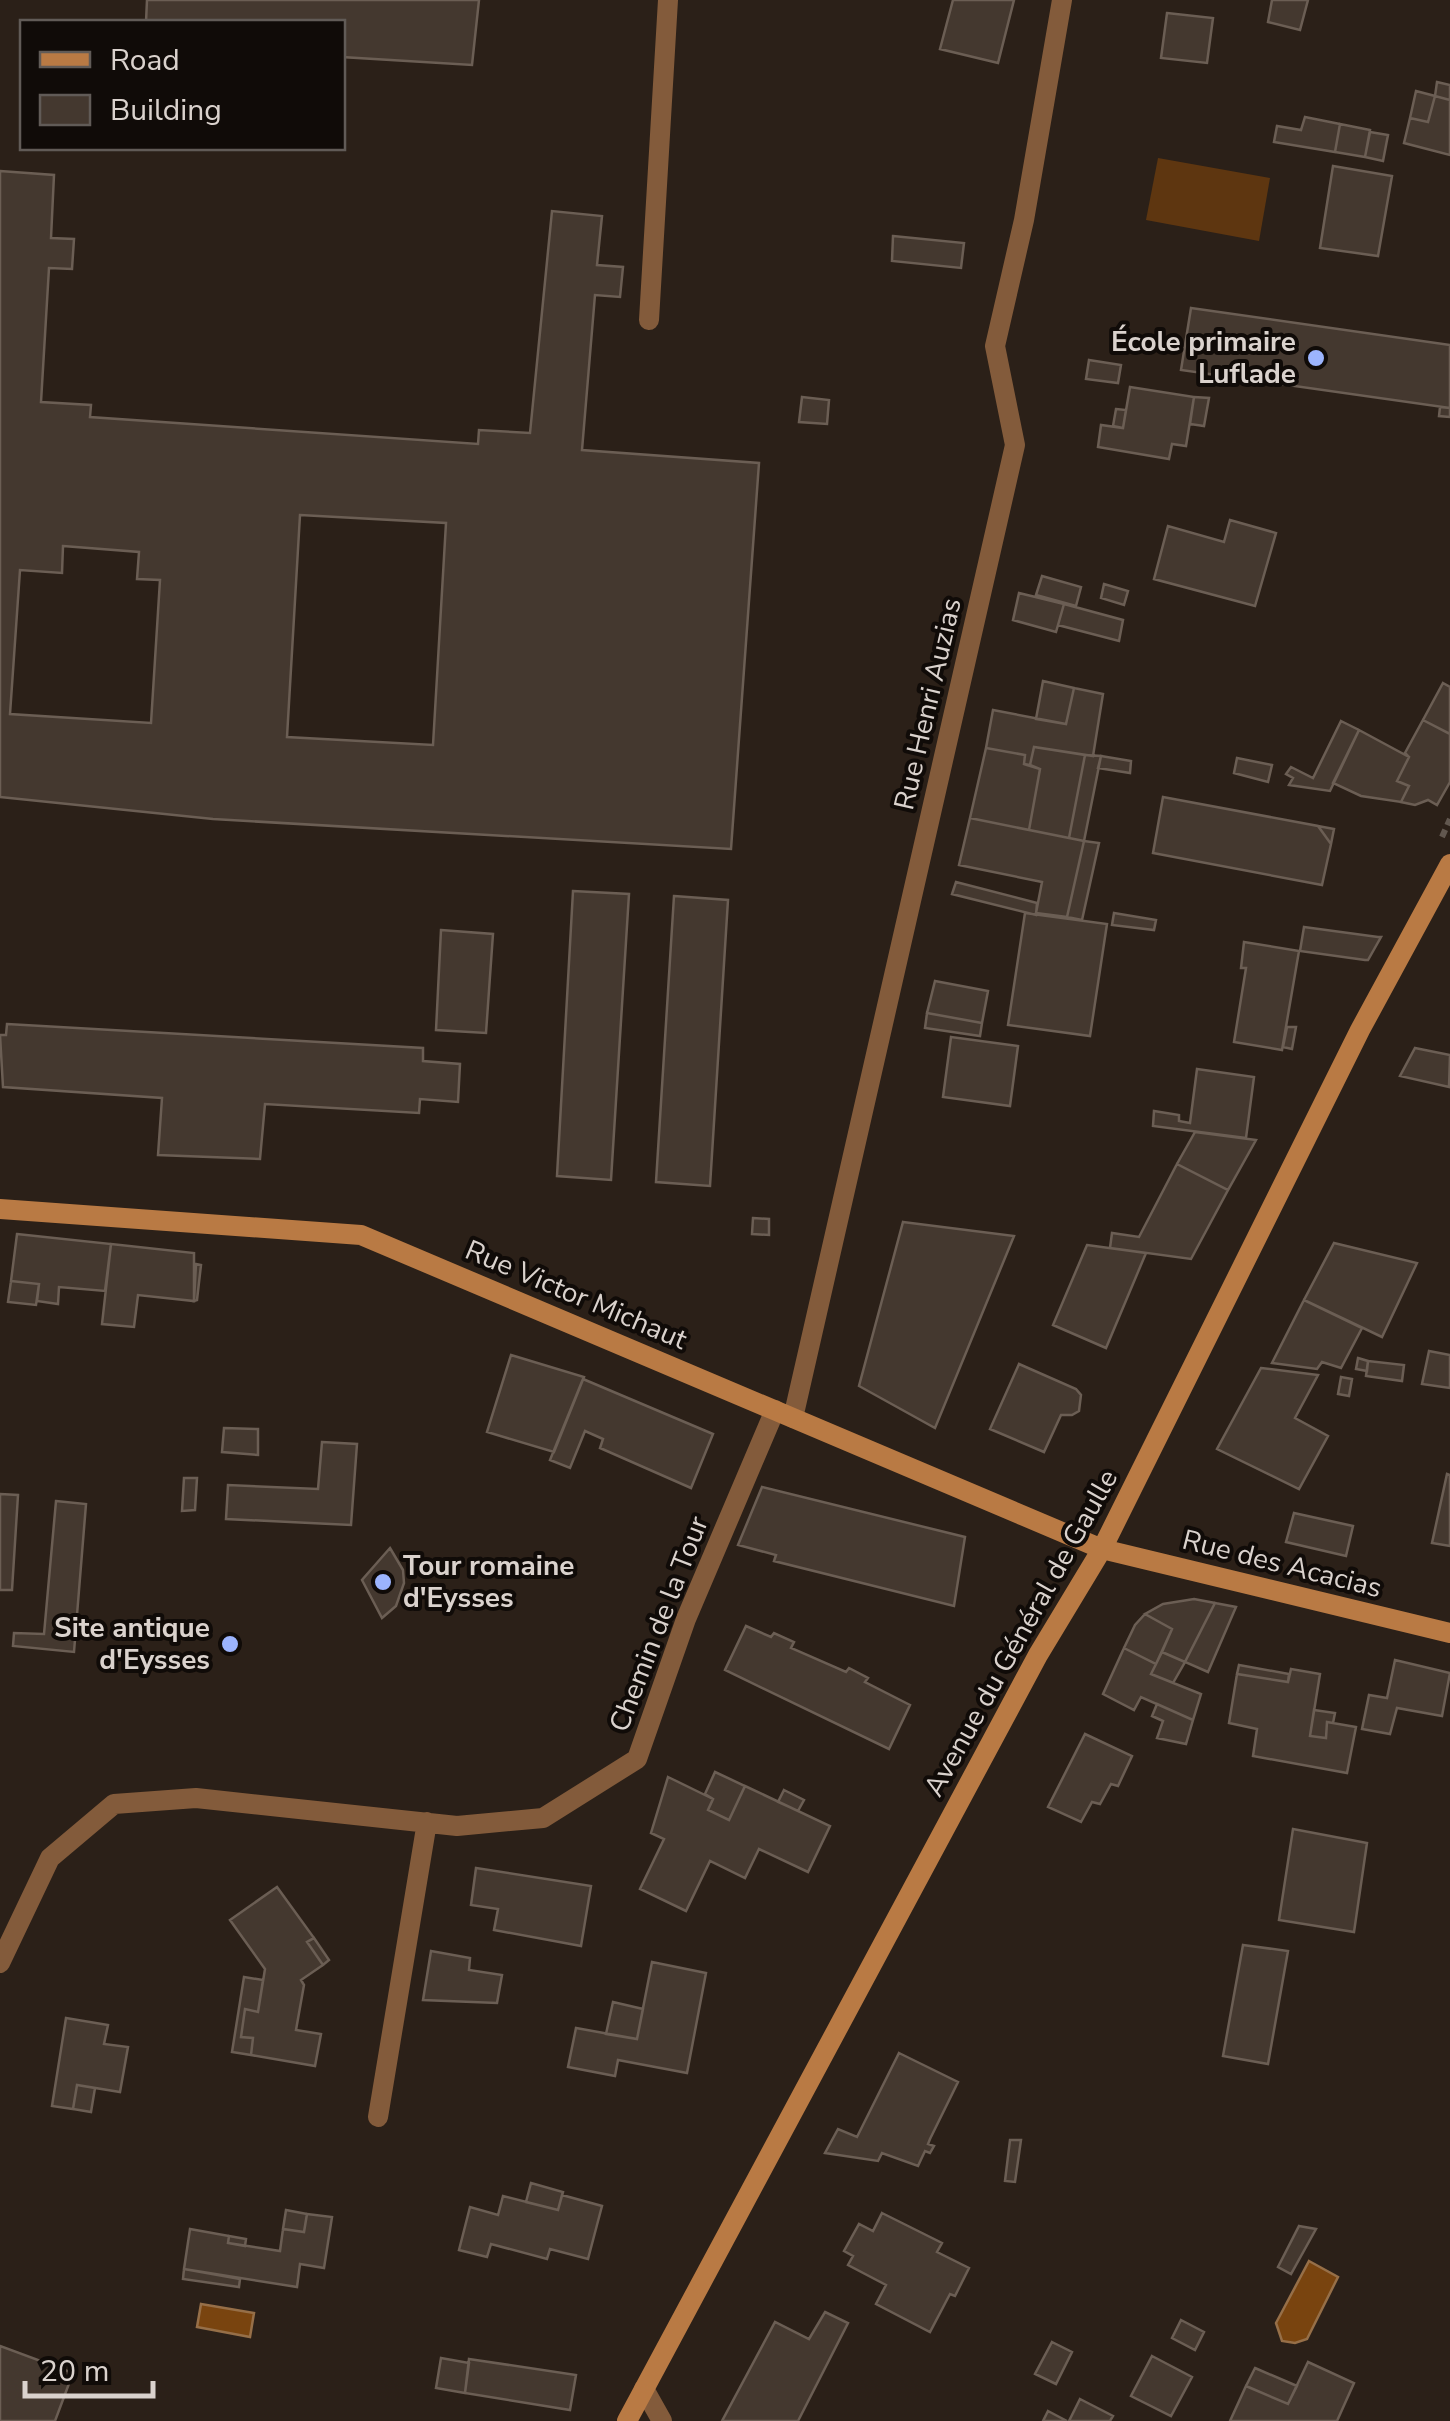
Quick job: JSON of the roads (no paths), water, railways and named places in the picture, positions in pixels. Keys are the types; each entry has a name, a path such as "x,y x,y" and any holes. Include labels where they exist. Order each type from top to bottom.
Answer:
{"main road":[{"name":"Avenue du Général de Gaulle","path":"627,2421 1038,1656 1102,1549 1360,1030 1450,864"},
{"name":"Rue Victor Michaut","path":"0,1209 361,1234 1102,1549"},
{"name":"Rue des Acacias","path":"1102,1549 1450,1632"}],"street":[{"path":"649,320 668,0"},
{"name":"Rue Henri Auzias","path":"784,1414 1016,445 995,346 1024,220 1062,0"},
{"name":"Chemin de la Tour","path":"0,1963 50,1858 114,1804 196,1798 456,1826 542,1818 637,1758 686,1619 784,1414"},
{"path":"378,2117 426,1822"},
{"path":"644,2389 662,2421"}],"place":[{"name":"École primaire Luflade","path":"1316,358"},
{"name":"Tour romaine d'Eysses","path":"383,1582"},
{"name":"Site antique d'Eysses","path":"230,1644"}]}
